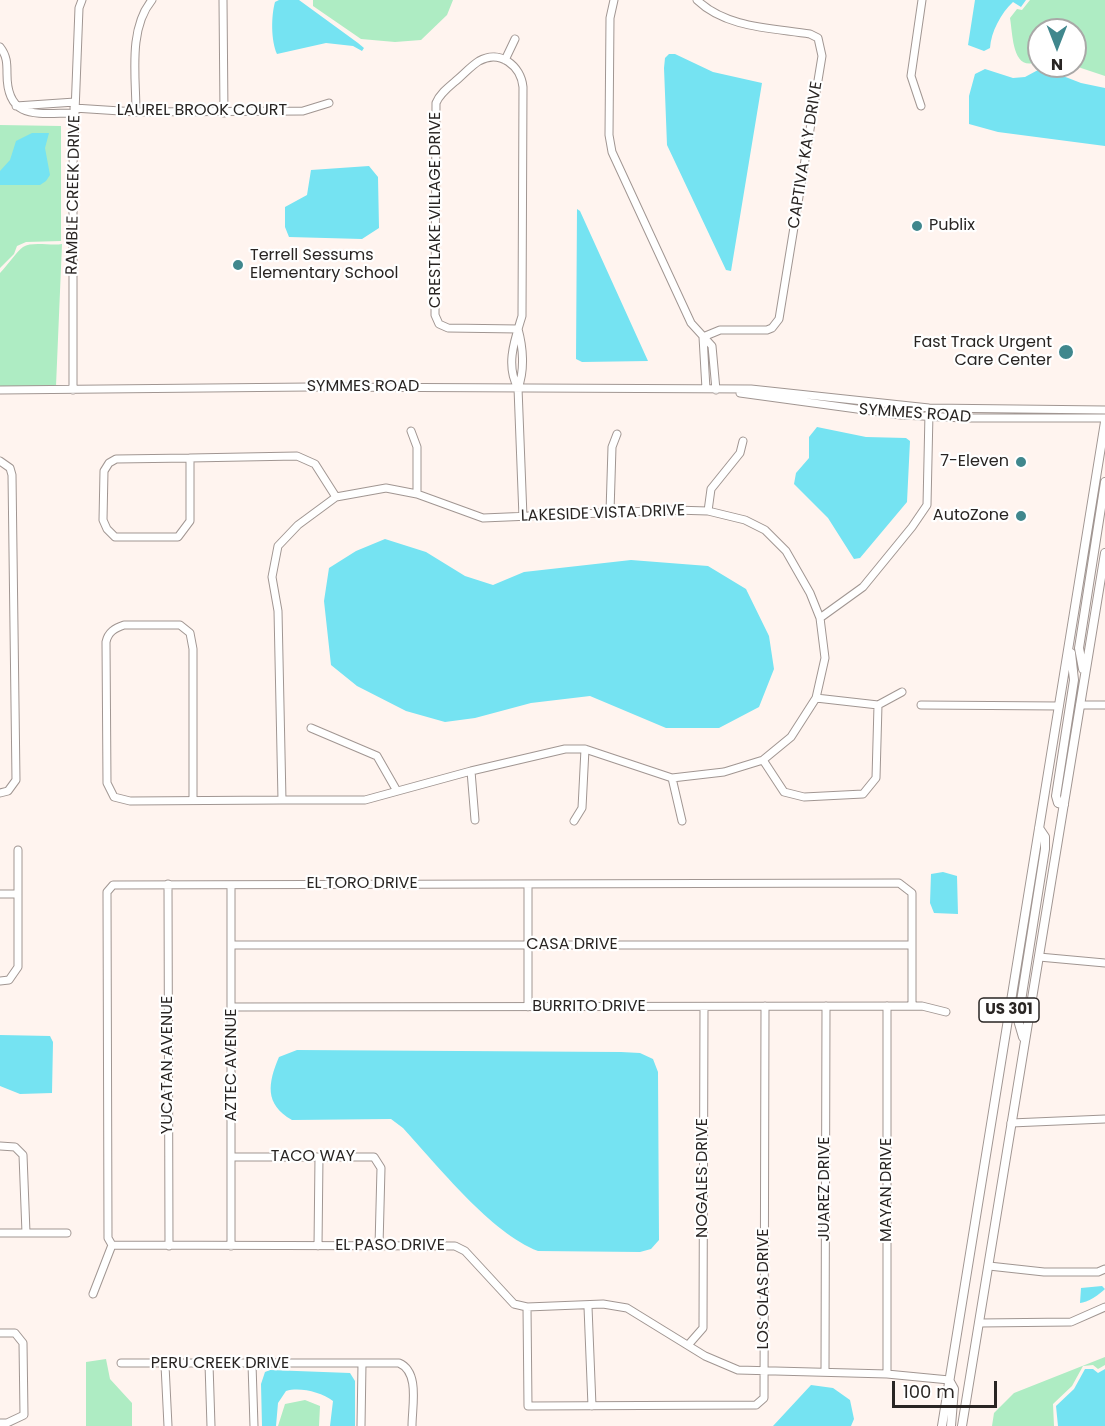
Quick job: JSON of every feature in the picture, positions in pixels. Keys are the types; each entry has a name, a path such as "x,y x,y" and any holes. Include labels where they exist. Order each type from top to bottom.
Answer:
{"main road":[{"name":"US 301","path":"942,1426 1105,420"},
{"path":"1084,675 1080,648 1105,482"},
{"name":"US 301","path":"962,1426 1105,553"},
{"path":"1064,805 1058,803 1056,796 1074,680 1070,641"},
{"path":"1024,1040 1018,1020 1046,849 1044,837 1039,828"},
{"path":"949,1380 954,1389 951,1426"}],"street":[{"name":"RAMBLE CREEK DRIVE","path":"73,390 74,107 79,8 82,0"},
{"path":"136,112 138,33 141,17 152,0"},
{"path":"223,0 224,112"},
{"path":"614,0 610,18 609,135 612,152 691,323 712,346 716,390"},
{"name":"CAPTIVA KAY DRIVE","path":"696,0 710,11 740,23 810,34 818,38 822,56 779,319 767,330 720,330 703,337"},
{"path":"921,106 911,76 922,0"},
{"path":"515,39 505,60 519,71 523,87 522,316 513,343 512,377 518,388 523,517"},
{"path":"0,48 7,58 3,78 7,91 16,106"},
{"name":"CRESTLAKE VILLAGE DRIVE","path":"505,60 491,57 478,62 440,95 436,103 435,315 439,324 448,328 518,329"},
{"name":"LAUREL BROOK COURT","path":"16,106 30,103 136,112 224,112 303,111 329,103"},
{"name":"LAUREL BROOK COURT","path":"16,106 32,113 74,107"},
{"path":"703,337 706,389"},
{"name":"SYMMES ROAD","path":"0,390 310,387 706,389 783,392 929,408 1105,410"},
{"name":"SYMMES ROAD","path":"726,390 856,411 928,417 1105,420"},
{"path":"820,618 863,587 927,505 929,408"},
{"path":"411,431 417,447 417,494"},
{"path":"610,512 612,447 617,434"},
{"path":"708,511 711,489 740,453 743,441"},
{"path":"190,458 190,521 178,537 115,537 107,529 103,520 104,471 109,463 116,459 297,456 315,464 336,497"},
{"path":"0,460 10,468 12,475 16,780 9,791 0,793"},
{"name":"LAKESIDE VISTA DRIVE","path":"194,800 194,649 190,633 180,625 117,627 107,637 106,642 107,783 110,792 121,800 130,801 365,800 471,771 565,749 585,749 672,777 724,772 763,760 791,737 816,698 825,658 820,618 810,593 786,551 765,530 745,520 708,511 610,512 483,519 417,494 386,488 336,497 298,525 278,546 272,577 278,611 282,800"},
{"path":"816,698 878,705 902,692"},
{"path":"763,760 784,792 804,797 864,794 876,778 878,705"},
{"path":"921,705 1059,706"},
{"path":"1080,705 1105,705"},
{"path":"311,728 377,756 397,791"},
{"path":"574,821 582,808 585,749"},
{"path":"471,771 475,820"},
{"path":"672,777 682,821"},
{"path":"0,981 9,980 18,967 18,850"},
{"name":"EL TORO DRIVE","path":"93,1294 112,1245 108,1238 107,892 113,885 899,883 912,893 912,1006"},
{"name":"YUCATAN AVENUE","path":"168,884 169,1246"},
{"path":"528,884 528,1007"},
{"name":"AZTEC AVENUE","path":"231,885 231,1246"},
{"path":"0,894 18,894"},
{"name":"CASA DRIVE","path":"231,945 912,945"},
{"path":"1039,957 1105,963"},
{"name":"NOGALES DRIVE","path":"689,1344 703,1328 704,1006"},
{"name":"LOS OLAS DRIVE","path":"527,1307 528,1406 756,1405 764,1398 765,1006"},
{"name":"JUAREZ DRIVE","path":"825,1372 826,1006"},
{"name":"MAYAN DRIVE","path":"887,1006 887,1374"},
{"name":"BURRITO DRIVE","path":"231,1007 912,1006 946,1012"},
{"path":"1011,1123 1105,1119"},
{"path":"0,1146 15,1147 23,1155 26,1233"},
{"name":"TACO WAY","path":"232,1157 374,1156 381,1168 379,1246"},
{"path":"318,1246 319,1157"},
{"path":"0,1233 67,1233"},
{"name":"EL PASO DRIVE","path":"112,1245 455,1246 465,1251 514,1304 527,1307"},
{"path":"989,1266 1044,1272 1105,1269"},
{"path":"527,1307 603,1304 627,1308 689,1344 705,1356 738,1371 887,1374 949,1380"},
{"path":"588,1306 591,1406"},
{"path":"980,1323 1071,1322 1105,1307"},
{"path":"0,1333 15,1333 23,1343 24,1415 7,1423 0,1423"},
{"path":"362,1426 362,1364 399,1363 407,1367 412,1374 412,1426"},
{"name":"PERU CREEK DRIVE","path":"121,1364 362,1364"},
{"path":"209,1364 211,1426"},
{"path":"252,1364 254,1426"},
{"path":"165,1365 168,1426"}],"green space":[{"path":"313,0 453,0 447,15 421,40 395,42 361,39 313,6"},
{"path":"1030,0 1105,0 1105,76 1087,70 1087,18 1027,18 1027,63 1024,62 1015,51 1010,18 1017,9 1022,10"},
{"path":"0,125 61,126 61,241 26,242 17,246 14,254 0,268"},
{"path":"62,244 56,386 0,386 0,273 27,245"},
{"path":"1105,1357 1105,1365 1098,1369 1093,1365 1083,1366 1072,1386 1053,1404 1054,1426 992,1426 994,1413 1014,1393"},
{"path":"106,1359 110,1379 132,1403 132,1426 86,1426 86,1362"},
{"path":"305,1400 320,1406 319,1426 278,1426 285,1404"}],"water":[{"path":"299,0 364,48 362,51 353,46 326,43 277,54 272,21 275,2"},
{"path":"975,0 1026,0 1021,7 1013,2 1009,6 995,29 990,48 984,51 968,45"},
{"path":"669,54 675,54 713,72 762,83 731,271 726,270 667,145 664,68 665,58"},
{"path":"985,69 1013,78 1027,76 1027,78 1068,78 1105,88 1105,146 998,132 969,124 969,96 975,74"},
{"path":"32,133 49,133 45,148 50,175 40,185 0,185 0,171 10,160 16,141"},
{"path":"369,166 378,177 379,228 362,239 289,237 285,227 285,207 307,195 311,170"},
{"path":"577,209 580,211 648,361 582,362 576,359"},
{"path":"817,427 866,437 906,438 910,441 907,502 860,558 854,559 828,518 794,484 796,473 809,458 809,437"},
{"path":"385,539 426,552 465,576 493,585 524,572 631,560 708,566 746,589 769,636 774,669 759,707 719,728 666,728 590,696 531,703 475,718 445,722 406,711 357,686 331,665 324,601 329,568 356,551"},
{"path":"943,872 957,876 958,914 934,913 930,903 931,874"},
{"path":"0,1035 50,1036 53,1042 52,1093 20,1094 0,1086"},
{"path":"297,1050 621,1052 640,1053 653,1059 658,1072 659,1240 651,1249 640,1252 538,1251 520,1242 502,1230 466,1197 403,1128 391,1119 292,1120 283,1114 273,1100 272,1076 279,1057"},
{"path":"1102,1286 1105,1289 1100,1293 1080,1303 1081,1288"},
{"path":"1085,1369 1093,1369 1098,1373 1105,1369 1105,1426 1058,1426 1056,1406 1074,1389"},
{"path":"270,1370 350,1373 355,1381 355,1426 330,1426 333,1401 317,1393 298,1390 286,1391 278,1403 276,1426 262,1426 261,1384 265,1372"},
{"path":"811,1385 833,1388 850,1400 854,1419 851,1426 773,1426"}],"place":[{"name":"Publix","path":"917,226"},
{"name":"Terrell Sessums Elementary School","path":"238,265"},
{"name":"Fast Track Urgent Care Center","path":"1066,352"},
{"name":"7-Eleven","path":"1021,462"},
{"name":"AutoZone","path":"1021,516"}]}
